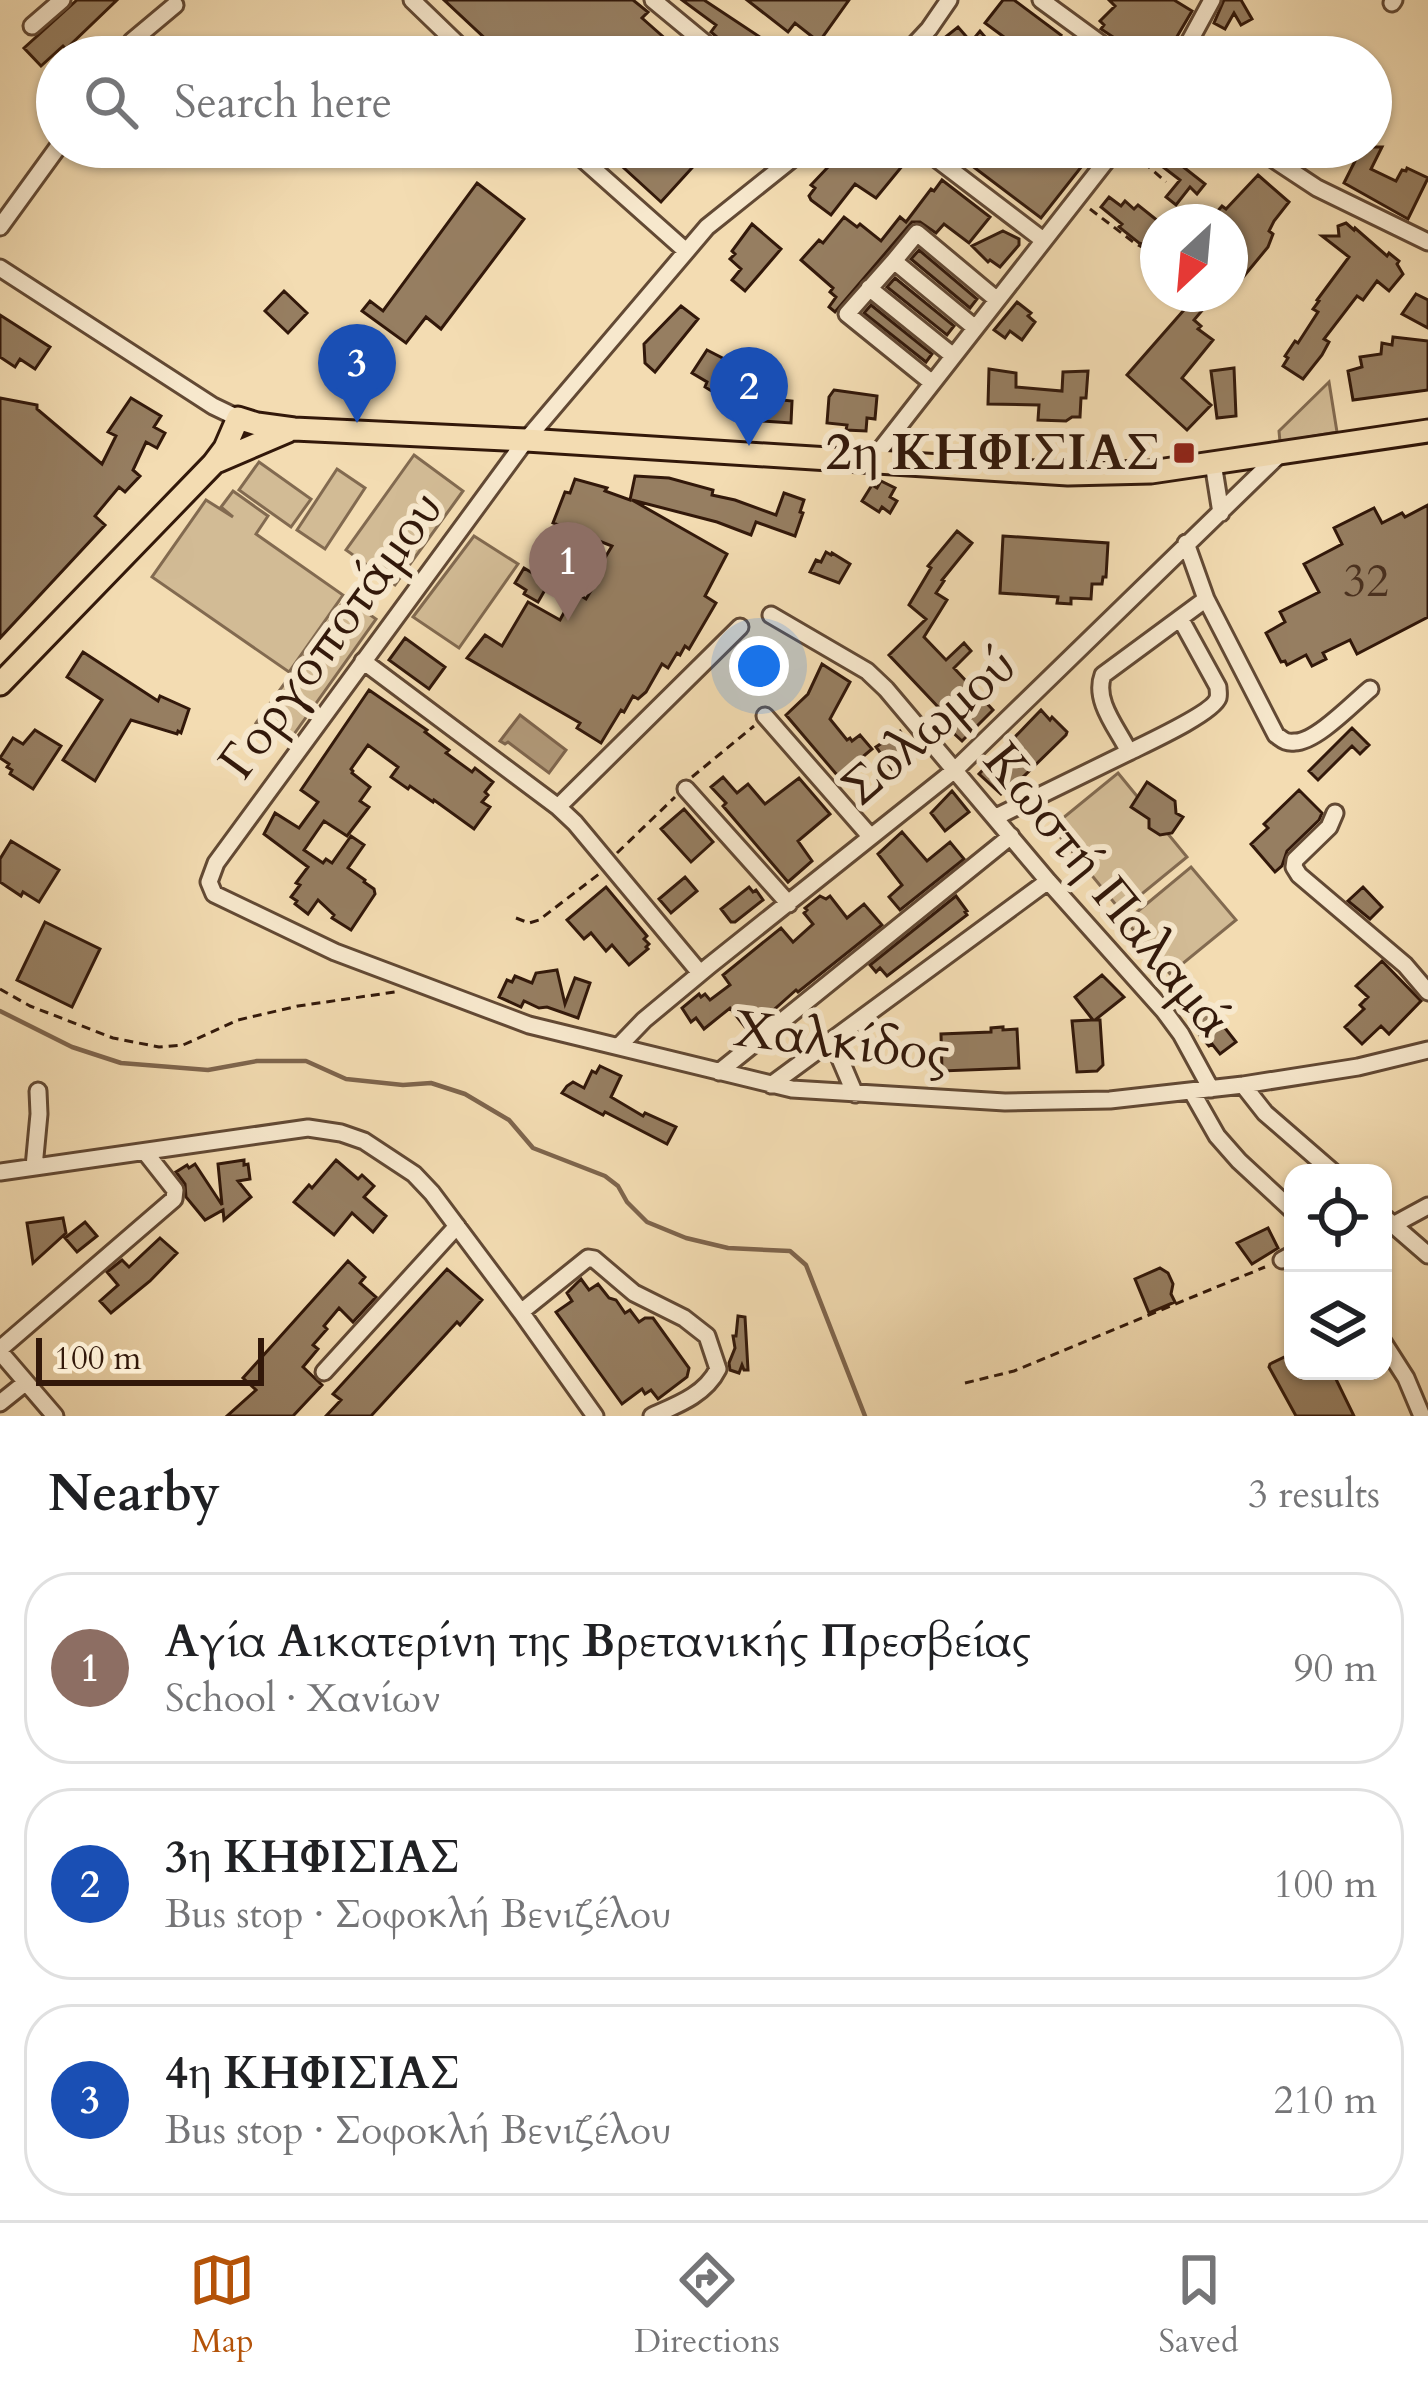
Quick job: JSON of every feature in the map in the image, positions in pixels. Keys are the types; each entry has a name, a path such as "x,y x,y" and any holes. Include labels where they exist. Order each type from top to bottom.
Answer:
{"main road":[{"path":"0,684 213,464 238,418 294,429 1102,474 1213,464 1428,431"},
{"path":"213,464 294,429"}],"street":[{"path":"32,26 62,0"},
{"path":"412,0 449,36"},
{"path":"653,0 697,36"},
{"path":"922,36 949,0"},
{"path":"1041,0 1090,36"},
{"path":"1191,36 1211,0"},
{"path":"138,36 177,2"},
{"path":"0,227 43,168"},
{"path":"593,168 686,250"},
{"name":"Γοργοποτάμου","path":"209,882 216,863 526,440 706,227 780,168"},
{"path":"949,168 1043,240"},
{"path":"870,463 1100,168"},
{"path":"1287,168 1317,188 1428,242"},
{"path":"931,382 847,314 917,233 996,299"},
{"path":"894,261 974,327"},
{"path":"0,268 238,418"},
{"path":"869,288 952,355"},
{"name":"Σολωμού","path":"620,1046 700,973 956,770 1279,455"},
{"path":"1213,464 1221,513"},
{"path":"1186,543 1206,599 1276,735 1286,741 1310,738 1370,688"},
{"path":"1129,752 1100,698 1103,675 1206,599"},
{"name":"Κωστή Παλαμά","path":"770,615 867,671 886,688 1164,1011 1210,1089"},
{"path":"996,817 1212,706 1218,687 1180,618"},
{"path":"558,807 740,627"},
{"path":"363,662 558,807 700,973"},
{"path":"765,716 870,836"},
{"path":"686,789 789,904"},
{"path":"1336,814 1294,866 1405,965 1428,992"},
{"path":"719,1072 1011,836"},
{"path":"770,1085 1048,881"},
{"name":"Χαλκίδος","path":"209,882 214,894 335,952 529,1025 770,1085 1005,1102 1110,1100 1358,1067 1428,1050"},
{"path":"832,1040 855,1094"},
{"name":"Κωστή Παλαμά","path":"1243,1085 1265,1114 1323,1164"},
{"path":"34,1166 38,1090"},
{"path":"1192,1092 1217,1136 1284,1203"},
{"path":"0,1172 308,1128 341,1133 380,1150 414,1174 595,1416"},
{"path":"46,1413 0,1351 174,1199 175,1190 145,1153"},
{"path":"1392,1219 1428,1206"},
{"path":"1392,1224 1428,1256"},
{"path":"324,1372 457,1226"},
{"path":"521,1312 588,1258 634,1293 684,1318 706,1336 718,1369 705,1390 652,1416"},
{"path":"1392,1356 1422,1416"},
{"path":"0,1403 25,1383"}],"path":[{"path":"1150,168 1166,182"},
{"path":"1069,207 1098,212 1140,246"},
{"path":"516,918 529,923 539,920 609,863 686,789 690,779 765,716"},
{"path":"0,989 30,1006 113,1038 172,1047 238,1020 348,997 390,994 412,982"},
{"path":"965,1383 1014,1371 1284,1258"}],"shaded area":[{"path":"1329,382 1337,432 1280,442 1279,431"},
{"path":"414,455 463,491 395,585 346,550"},
{"path":"259,462 311,499 291,527 239,490"},
{"path":"337,469 365,488 325,549 297,530"},
{"path":"233,491 268,516 256,534 343,595 289,672 152,577 206,500 233,517 221,507"},
{"path":"474,536 518,564 459,648 413,617"},
{"path":"346,598 376,619 287,744 256,723"},
{"path":"520,715 566,750 549,773 500,741"},
{"path":"1118,773 1187,857 1121,911 1052,827"},
{"path":"1191,867 1236,920 1170,974 1126,921"}],"building":[{"path":"77,0 117,0 80,36 37,36"},
{"path":"444,0 633,0 648,12 642,18 662,36 483,36"},
{"path":"682,0 704,0 758,36 716,36 711,32 716,25"},
{"path":"747,0 849,0 823,36 811,36 795,23 788,32"},
{"path":"1003,0 1014,0 1061,35 1003,36 985,23"},
{"path":"1109,0 1174,0 1192,11 1177,36 1112,36 1101,29 1100,21 1115,6"},
{"path":"1224,0 1241,0 1252,19 1241,25 1234,13 1225,29 1214,23"},
{"path":"36,37 36,61 24,48"},
{"path":"624,168 692,168 661,202"},
{"path":"827,168 901,168 876,198 855,184 831,215 811,200 815,188 811,185"},
{"path":"975,168 1080,168 1041,218"},
{"path":"1164,168 1185,168 1205,184 1197,194 1190,187 1177,204 1166,197 1180,180"},
{"path":"1352,168 1372,168 1396,181 1407,168 1428,178 1408,219 1344,183"},
{"path":"1258,175 1289,202 1269,231 1273,234 1268,247 1248,271 1248,204 1231,204"},
{"path":"942,180 990,217 969,243 944,224 936,233 912,222 835,312 829,307 836,297 830,292 833,288 801,260 844,217 881,241 900,217 906,222"},
{"path":"477,183 524,219 441,329 426,317 406,343 362,311 370,301 383,311"},
{"path":"1109,197 1121,206 1125,201 1134,209 1140,207 1140,243 1119,227 1122,224 1101,207"},
{"path":"1346,223 1399,261 1403,274 1389,291 1377,281 1363,300 1357,296 1324,339 1329,342 1303,379 1283,366 1285,356 1298,343 1318,312 1313,309 1317,300 1349,257 1322,236 1339,236 1338,226"},
{"path":"752,224 781,249 745,291 732,280 741,269 730,259"},
{"path":"1003,231 1019,239 1019,245 1000,267 972,246"},
{"path":"919,250 977,299 970,308 911,259"},
{"path":"895,278 954,326 947,335 887,287"},
{"path":"284,291 307,313 288,333 265,311"},
{"path":"1416,294 1428,300 1428,328 1402,314"},
{"path":"1017,302 1035,322 1022,340 1010,331 1005,338 994,330"},
{"path":"871,305 932,354 926,362 864,313"},
{"path":"681,306 698,319 655,372 645,363 644,344"},
{"path":"1182,312 1201,312 1194,320 1213,340 1182,378 1211,405 1187,430 1127,375"},
{"path":"0,315 50,347 35,369 20,359 15,367 0,357"},
{"path":"1393,337 1428,341 1428,390 1353,400 1348,371 1362,367 1360,357 1381,354 1382,343 1392,345"},
{"path":"707,350 744,369 756,361 767,367 751,393 736,383 726,400 692,373"},
{"path":"1234,368 1236,416 1217,418 1211,371"},
{"path":"989,369 1016,373 1016,387 1062,391 1063,372 1088,371 1080,417 1038,420 1039,405 988,404"},
{"path":"834,390 877,396 875,419 867,418 866,431 827,423"},
{"path":"0,398 37,405 102,464 116,436 108,432 131,398 161,416 154,427 165,433 157,448 146,442 133,470 140,476 125,492 119,487 95,516 105,525 0,638"},
{"path":"764,398 792,401 791,423 763,421"},
{"path":"635,476 669,478 713,490 712,495 776,515 784,493 804,500 803,513 795,536 756,522 751,535 632,500 727,554 705,596 716,603 689,649 685,646 677,653 668,668 662,664 646,692 638,699 633,696 601,743 577,728 580,723 467,658 485,635 502,646 528,602 560,620 580,595 586,599 612,546 553,523 565,492 570,493 575,479 630,500"},
{"path":"881,481 895,488 890,497 897,501 890,513 862,501 872,485 877,488"},
{"path":"1428,505 1428,617 1357,654 1350,640 1323,653 1326,659 1312,666 1306,655 1287,665 1281,662 1266,633 1285,622 1280,612 1319,592 1304,564 1342,544 1334,528 1374,508 1382,523"},
{"path":"957,531 972,543 942,580 936,593 947,600 924,637 946,660 964,643 971,651 954,668 993,710 962,741 934,715 940,709 889,655 926,619 909,605 928,566"},
{"path":"1003,536 1108,543 1106,577 1102,584 1092,584 1091,599 1071,598 1071,604 1057,603 1058,597 1000,593"},
{"path":"826,552 850,564 839,583 810,572"},
{"path":"524,568 549,583 538,602 515,583"},
{"path":"405,638 445,667 429,689 389,660"},
{"path":"83,652 158,701 160,696 189,709 177,734 131,720 95,781 63,760 102,700 67,677"},
{"path":"822,664 850,682 830,719 847,740 860,735 872,749 841,775 786,715 808,694"},
{"path":"369,690 427,730 449,750 446,753 493,782 482,802 490,807 474,829 391,777 398,767 368,745 351,769 370,787 360,801 369,807 347,836 324,821 304,850 323,863 326,859 332,863 351,836 364,845 348,868 375,894 351,930 332,918 318,900 308,914 295,904 291,897 308,867 264,834 275,813 299,828 318,802 301,790"},
{"path":"1041,710 1066,735 1001,794 979,774"},
{"path":"1352,728 1369,745 1360,754 1352,746 1318,780 1309,771"},
{"path":"35,730 61,746 33,789 10,774 9,764 0,758 13,738 23,744"},
{"path":"900,731 914,751 892,769 876,747"},
{"path":"723,777 737,793 748,784 765,804 799,778 830,814 798,841 812,861 788,882 711,787"},
{"path":"1147,782 1175,801 1176,813 1183,817 1172,833 1160,835 1149,828 1149,819 1131,807"},
{"path":"1299,790 1322,813 1287,851 1275,872 1251,844"},
{"path":"952,791 969,812 945,831 931,813"},
{"path":"684,809 713,842 691,862 661,829"},
{"path":"902,832 927,861 950,842 964,859 900,910 889,897 902,885 878,854"},
{"path":"11,841 59,870 39,902 0,882 0,859"},
{"path":"685,877 697,891 671,913 659,899"},
{"path":"606,887 647,936 648,949 629,965 612,945 606,951 591,933 584,939 567,920"},
{"path":"749,887 763,900 731,922 721,909"},
{"path":"1363,887 1382,907 1370,919 1348,901"},
{"path":"820,896 830,896 847,918 864,904 882,925 749,1032 730,1008 704,1029 696,1018 691,1022 682,1008 699,994 710,1000 730,985 723,975 781,928 793,942 813,924 805,908"},
{"path":"956,896 967,915 887,976 880,968 876,972 870,965"},
{"path":"45,922 100,949 72,1007 17,980"},
{"path":"1382,961 1421,1001 1389,1034 1381,1026 1362,1044 1345,1027 1364,1009 1360,1005 1368,997 1356,986"},
{"path":"557,970 565,1004 575,978 590,983 578,1018 524,1001 521,1007 499,997 507,980 512,982 515,976 532,983 536,973"},
{"path":"1102,975 1124,997 1095,1020 1100,1020 1103,1065 1097,1071 1077,1072 1072,1021 1093,1020 1075,997"},
{"path":"1207,1005 1236,1042 1220,1054 1198,1033 1201,1030 1192,1019"},
{"path":"991,1028 1017,1029 1019,1068 942,1071 941,1034 991,1032"},
{"path":"600,1066 621,1076 611,1097 643,1116 676,1127 667,1144 562,1093 573,1082 584,1088"},
{"path":"244,1160 250,1179 238,1181 251,1197 224,1220 223,1210 205,1220 186,1197 185,1184 176,1172 195,1164 222,1205 218,1164"},
{"path":"336,1160 374,1186 364,1197 386,1216 373,1232 352,1213 334,1235 294,1202"},
{"path":"63,1218 66,1233 33,1263 27,1223"},
{"path":"85,1222 97,1236 77,1252 65,1238"},
{"path":"1268,1228 1278,1248 1252,1264 1237,1243"},
{"path":"160,1238 177,1253 111,1313 100,1301 118,1285 107,1272 122,1260 129,1267"},
{"path":"348,1261 365,1277 360,1283 376,1297 353,1322 339,1308 324,1326 327,1329 313,1345 318,1349 303,1367 322,1385 293,1416 227,1416 256,1390 243,1378"},
{"path":"1160,1268 1173,1284 1175,1302 1149,1313 1135,1279"},
{"path":"447,1269 482,1300 371,1416 326,1416 341,1400 333,1394"},
{"path":"581,1279 589,1290 598,1284 639,1322 653,1318 689,1368 687,1377 658,1399 651,1390 645,1394 642,1389 622,1404 556,1312 572,1301 567,1293"},
{"path":"738,1316 745,1317 748,1370 742,1365 739,1373 730,1370 729,1363"},
{"path":"1284,1357 1284,1380 1336,1380 1354,1416 1296,1416 1270,1364"}],"waterway":[{"path":"0,1011 72,1047 121,1063 208,1070 257,1061 306,1061 346,1079 431,1083 465,1094 509,1120 533,1148 605,1176 647,1222 728,1248 790,1251 806,1265 865,1416"}],"place":[{"name":"4η ΚΗΦΙΣΙΑΣ","path":"357,423"},
{"name":"3η ΚΗΦΙΣΙΑΣ","path":"749,446"},
{"name":"2η ΚΗΦΙΣΙΑΣ","path":"1184,453"},
{"name":"Αγία Αικατερίνη της Βρετανικής Πρεσβείας","path":"568,621"}]}
